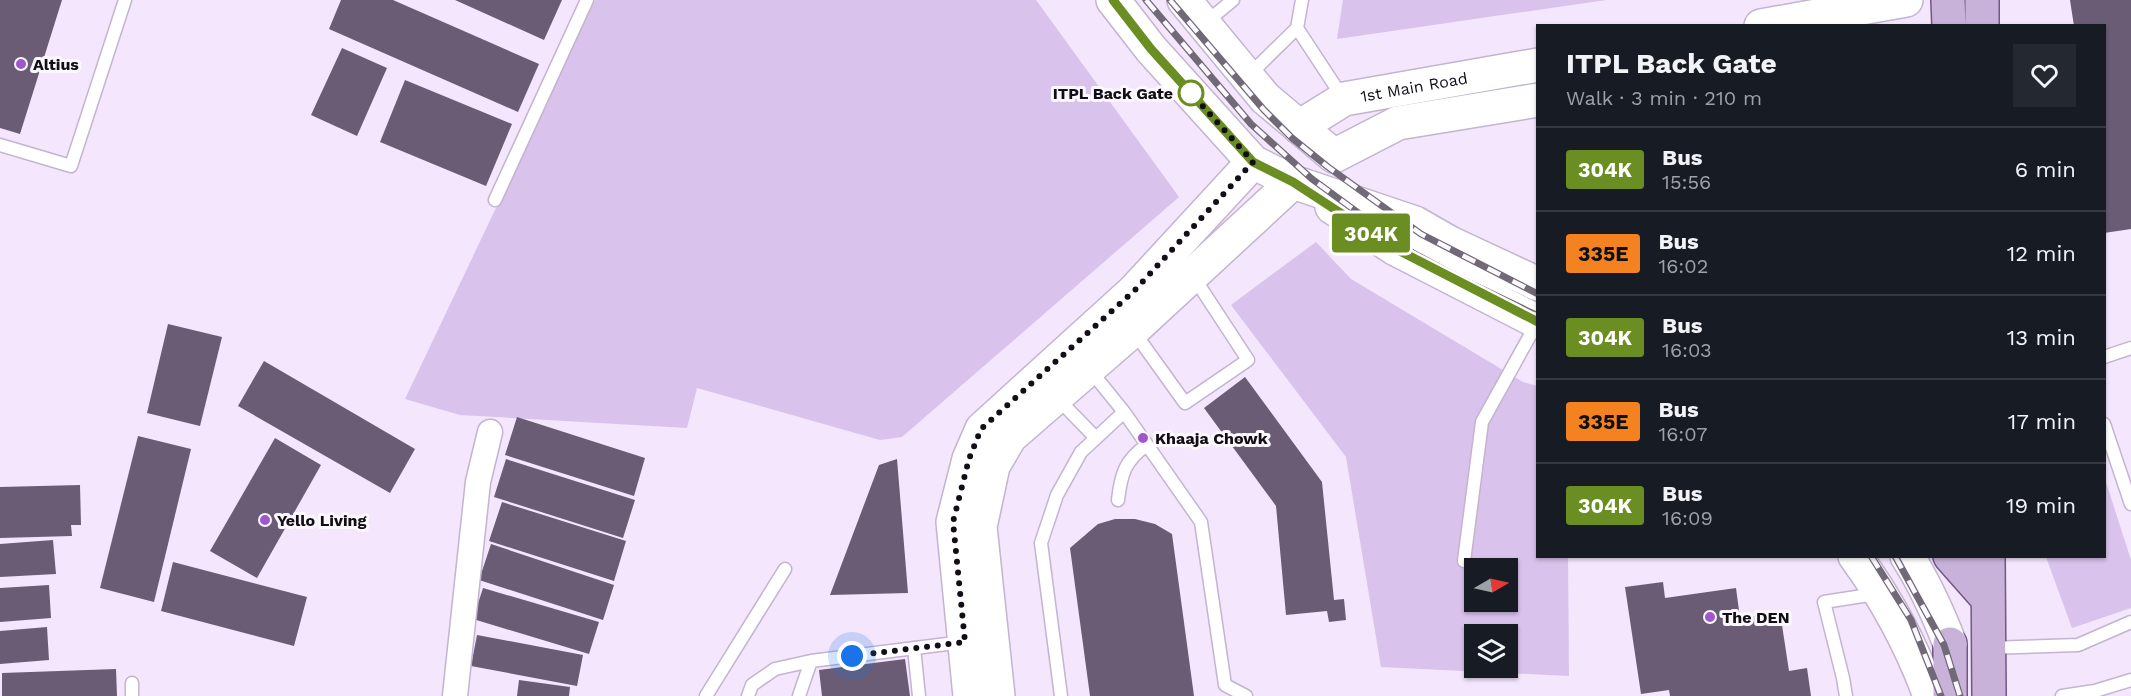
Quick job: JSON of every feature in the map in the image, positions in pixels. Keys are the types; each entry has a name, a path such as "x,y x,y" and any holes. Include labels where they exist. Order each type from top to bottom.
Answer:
{"main road":[{"path":"1113,0 1151,49 1253,162 1293,182 1394,248 1536,321"},
{"path":"1769,24 1841,6 1906,0"},
{"path":"1948,0 1949,24"},
{"path":"1982,0 1982,24"},
{"path":"1194,12 1246,78 1265,98 1334,156 1398,123 1536,100"},
{"name":"1st Main Road","path":"1299,128 1344,99 1536,65"},
{"path":"1046,387 1253,162"},
{"path":"998,696 978,641 953,522 969,459 981,429 1046,387 1089,369 1293,182"},
{"path":"1293,182 1415,223 1450,243 1536,283"},
{"path":"1857,558 1879,589 1914,653 1930,696"},
{"path":"1908,558 1938,612 1950,644 1950,696"},
{"path":"1952,558 1988,599"},
{"path":"1988,558 1989,696"},
{"path":"970,696 978,641"}],"street":[{"path":"455,696 478,482 490,432"}],"lane":[{"path":"0,145 71,166 125,0"},
{"path":"495,200 587,0"},
{"path":"1194,12 1233,0"},
{"path":"1246,78 1297,28 1302,0"},
{"path":"1297,28 1344,99"},
{"path":"1133,330 1185,403 1248,360 1192,275"},
{"path":"1464,558 1482,422 1536,324"},
{"path":"2106,356 2131,348"},
{"path":"1089,369 1124,412 1201,522 1225,685 1246,696"},
{"path":"1046,387 1096,438"},
{"path":"1061,696 1041,543 1057,495 1081,452 1124,412"},
{"path":"2106,430 2131,504"},
{"path":"1118,500 1119,487 1132,454 1147,445"},
{"path":"706,696 785,568"},
{"path":"1845,696 1844,678 1824,602 1869,595 1879,589"},
{"path":"1988,648 2078,645 2131,622"},
{"path":"748,696 752,685 775,669 811,661 978,641"},
{"path":"914,648 919,696"},
{"path":"799,696 811,661"},
{"path":"2062,696 2095,692 2131,680"},
{"path":"132,683 132,696"}],"shaded area":[{"path":"595,0 1036,0 1179,197 902,437 880,440 697,388 687,428 460,415 405,399"},
{"path":"1343,0 1606,0 1337,39"},
{"path":"1316,242 1351,279 1523,382 1536,386 1536,558 1568,558 1569,676 1518,674 1518,624 1464,624 1464,671 1381,667 1346,457 1231,305"},
{"path":"2106,482 2131,560 2131,608 2072,628 2046,558 2106,558"}],"building":[{"name":"Altius","path":"0,0 62,0 20,134 0,128"},
{"path":"341,0 393,0 539,64 518,112 329,29"},
{"path":"455,0 562,0 544,40"},
{"path":"2070,0 2131,0 2131,229 2106,233 2106,24 2074,24"},
{"path":"342,48 387,68 357,136 311,115"},
{"path":"405,80 512,124 486,186 380,142"},
{"path":"168,324 222,337 200,426 147,413"},
{"path":"264,361 415,449 390,493 238,406"},
{"path":"1245,377 1322,482 1334,600 1344,599 1346,620 1329,622 1327,611 1286,615 1276,506 1204,408"},
{"path":"517,417 645,458 634,496 505,455"},
{"path":"138,436 191,449 154,602 100,588"},
{"path":"275,438 321,465 257,578 210,551"},
{"path":"506,459 635,500 623,538 494,497"},
{"path":"897,459 908,593 830,595 879,465"},
{"path":"80,485 81,525 71,525 72,536 0,538 0,487"},
{"path":"502,502 626,541 614,581 489,541"},
{"path":"1115,519 1135,519 1155,524 1172,534 1194,696 1090,696 1070,548 1098,524"},
{"path":"53,540 56,574 0,577 0,544"},
{"path":"491,544 614,585 603,620 479,580"},
{"path":"173,562 307,597 294,646 161,611"},
{"path":"1663,582 1665,598 1736,588 1740,618 1780,612 1789,671 1807,668 1811,696 1670,696 1669,690 1641,694 1625,587"},
{"path":"49,585 51,618 0,622 0,588"},
{"path":"483,588 599,622 589,654 473,619"},
{"path":"47,627 49,660 0,664 0,631"},
{"path":"477,635 583,655 577,686 471,666"},
{"path":"905,659 910,696 822,696 819,670"},
{"path":"116,669 117,696 2,696 2,673"},
{"path":"519,680 570,687 569,696 517,696"}],"railway":[{"path":"1146,0 1251,124 1312,179 1413,253 1536,315"},
{"path":"1170,0 1264,110 1292,138 1328,167 1421,234 1536,293"},
{"path":"1872,558 1911,620 1941,696"},
{"path":"1896,558 1944,645 1960,696"}],"bus line":[{"name":"304K","path":"1113,0 1151,49 1253,162 1293,182 1394,248 1536,321"}],"place":[{"name":"Altius","path":"21,64"},
{"name":"ITPL Back Gate","path":"1191,93"},
{"name":"Khaaja Chowk","path":"1143,438"},
{"name":"Yello Living","path":"265,520"},
{"name":"The DEN","path":"1710,617"}],"route":[{"path":"852,656 965,642 953,522 969,459 981,429 1134,291 1253,162 1191,93"}]}
